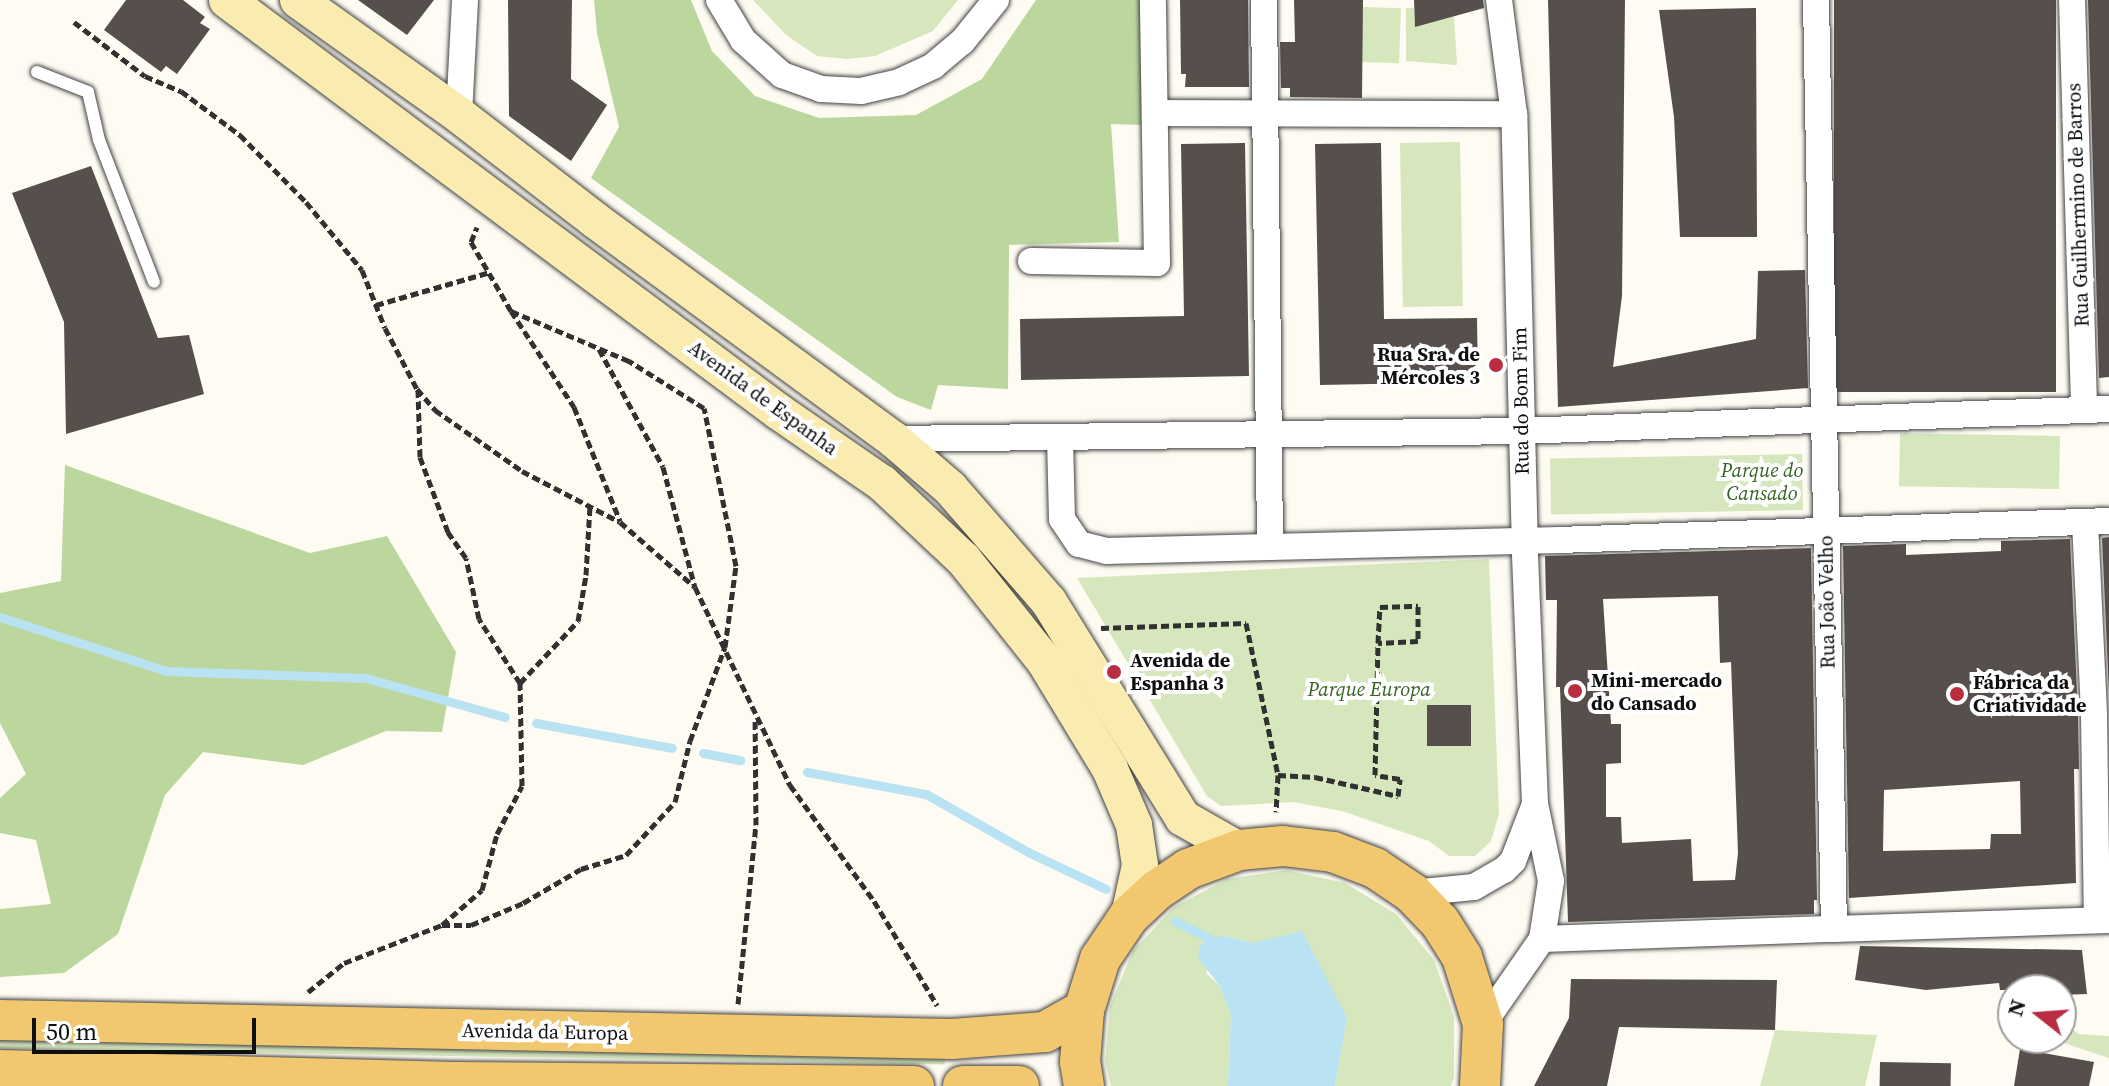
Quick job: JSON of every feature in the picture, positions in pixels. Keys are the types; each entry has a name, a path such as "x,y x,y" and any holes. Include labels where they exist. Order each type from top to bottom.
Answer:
{"main road":[{"name":"Avenida de Espanha","path":"227,0 779,412 882,483 964,560 1045,662 1110,769 1134,825 1140,865 1129,916"},
{"name":"Avenida de Espanha","path":"298,0 459,115 585,214 893,439 950,488 1049,602 1183,818 1239,850"},
{"path":"1084,1086 1080,1062 1084,1010 1100,959 1129,916 1157,890 1188,869 1239,850 1283,846 1333,852 1375,868 1412,893 1440,922 1462,957 1483,1024 1480,1086"},
{"name":"Avenida da Europa","path":"0,1020 952,1039 1045,1032 1084,1010"},
{"path":"0,1070 454,1082 914,1086"},
{"path":"963,1086 1019,1086"}],"street":[{"path":"459,115 465,0"},
{"path":"719,0 743,40 782,75 821,89 861,91 899,82 933,66 962,42 996,0"},
{"path":"1031,261 1157,263 1153,0"},
{"path":"1264,0 1270,547"},
{"name":"Rua do Bom Fim","path":"1483,1024 1542,939 1551,881 1535,804 1524,541 1514,114 1499,0"},
{"name":"Rua João Velho","path":"1816,0 1834,929"},
{"name":"Rua Guilhermino de Barros","path":"2072,0 2096,410"},
{"path":"1155,113 1514,114"},
{"path":"893,439 1521,431 2096,410"},
{"path":"1060,438 1062,519 1079,544 1107,551 1524,541 2097,521 2094,715 2103,920 1542,939"},
{"name":"Rua do Bom Fim","path":"1412,893 1474,887 1504,870 1513,861 1535,804"}],"lane":[{"path":"37,72 88,92 99,140 154,282"}],"path":[{"path":"74,22 145,76 181,91 240,135 306,202 362,270 417,389 435,410 522,471 620,522 695,587"},
{"path":"490,195 471,242 511,311 574,407 620,522"},
{"path":"376,305 490,272"},
{"path":"442,925 471,925 523,903 581,869 626,855 675,802 690,741 725,647 736,566 704,408 629,361 511,311"},
{"path":"598,348 663,467 695,587 790,785 874,901 933,995 952,1039"},
{"path":"305,1027 308,989 344,963 442,925 482,890 497,834 522,786 520,683 479,619 466,558 448,532 420,457 417,389"},
{"path":"520,683 578,621 586,575 590,506"},
{"path":"1278,775 1327,779 1398,796 1400,779 1375,775 1378,643 1380,607 1418,606 1418,641 1378,643"},
{"path":"1097,628 1246,623 1278,775 1276,813"},
{"path":"737,1037 756,825 755,714"}],"green space":[{"path":"594,0 691,0 712,51 755,96 819,118 916,115 982,79 1036,0 1148,0 1141,125 1111,124 1119,242 1009,245 1008,389 938,385 931,410 897,397 591,178 619,127 597,33"},
{"path":"753,0 958,0 933,31 875,56 847,59 817,56 786,35"},
{"path":"1363,7 1401,8 1399,63 1361,62"},
{"path":"1406,8 1414,8 1415,26 1454,16 1457,65 1406,61"},
{"path":"1460,142 1463,306 1403,307 1400,143"},
{"path":"1900,433 2060,436 2059,489 1899,486"},
{"name":"Parque do Cansado","path":"1802,454 1803,510 1551,514 1550,458"},
{"path":"65,465 310,553 387,536 456,652 442,732 386,731 303,765 203,752 165,795 118,934 64,973 0,977 0,909 51,904 36,840 0,833 0,798 26,774 0,723 0,593 61,581"},
{"name":"Parque Europa","path":"1489,559 1499,814 1491,841 1475,856 1449,856 1429,841 1342,811 1293,802 1221,806 1207,796 1077,578"},
{"path":"1286,870 1345,883 1396,914 1434,960 1454,1017 1454,1077 1451,1086 1335,1086 1347,1017 1253,943 1225,936 1206,973 1219,985 1231,1014 1228,1086 1111,1086 1105,1062 1110,1006 1133,951 1174,907 1227,879"},
{"path":"1775,1030 1877,1035 1865,1086 1760,1086"},
{"path":"2077,1032 2109,1036 2109,1058 2077,1047"},
{"path":"0,1035 945,1051 945,1064 0,1048"}],"water":[{"path":"1302,931 1347,1018 1335,1086 1228,1086 1231,1014 1219,985 1198,958 1200,946 1209,938 1225,936 1253,943"}],"building":[{"path":"126,0 183,0 205,17 200,23 210,29 177,74 166,66 161,72 104,30"},
{"path":"358,0 434,0 407,35"},
{"path":"508,0 572,0 571,79 607,105 571,161 509,116"},
{"path":"1180,0 1248,0 1249,87 1185,87 1186,74 1181,74"},
{"path":"1294,0 1363,0 1362,98 1290,97 1290,88 1281,88 1280,42 1295,42"},
{"path":"1414,0 1483,0 1484,8 1415,27"},
{"path":"1548,0 1625,0 1622,296 1613,367 1756,339 1758,271 1805,270 1808,388 1558,407"},
{"path":"1834,0 2056,0 2056,392 1834,392"},
{"path":"2088,0 2109,0 2109,377 2099,378"},
{"path":"1756,8 1757,237 1680,237 1674,117 1659,10"},
{"path":"1245,143 1249,376 1021,380 1020,319 1184,316 1181,144"},
{"path":"1381,143 1384,319 1477,318 1478,382 1320,385 1315,144"},
{"path":"91,166 158,338 189,335 204,394 66,434 64,322 12,193"},
{"path":"2109,537 2109,693 2102,538"},
{"name":"Fábrica da Criatividade","path":"2070,539 2079,769 2074,769 2076,883 1849,898 1843,546 1906,544 1906,555 2001,551 2001,541","holes":["2020,781 2021,834 1991,834 1990,849 1883,851 1884,790"]},
{"path":"1811,548 1817,900 1814,900 1814,914 1568,922 1560,687 1556,687 1557,600 1546,600 1545,556","holes":["1718,596 1720,663 1731,662 1738,853 1735,880 1693,881 1691,839 1622,843 1621,817 1606,817 1606,764 1621,763 1621,724 1611,724 1603,599"]},
{"path":"1427,705 1471,705 1471,746 1427,746"},
{"path":"1860,946 2082,950 2087,994 2077,994 2077,974 1997,974 1997,983 1926,990 1855,980"},
{"path":"1571,979 1777,980 1775,1030 1619,1027 1607,1086 1534,1086 1569,1018"},
{"path":"2019,1054 2048,1054 2094,1062 2089,1086 2014,1086"},
{"path":"1880,1062 1951,1063 1951,1086 1880,1086"}],"waterway":[{"path":"0,617 166,671 366,678 505,717"},
{"path":"536,723 672,748"},
{"path":"703,753 740,760"},
{"path":"807,772 926,794 1028,852 1106,889"},
{"path":"1175,921 1209,938"}],"place":[{"name":"Rua Sra. de Mércoles 3","path":"1496,365"},
{"name":"Avenida de Espanha 3","path":"1114,672"},
{"name":"Mini-mercado do Cansado","path":"1575,691"},
{"name":"Fábrica da Criatividade","path":"1957,694"}]}
